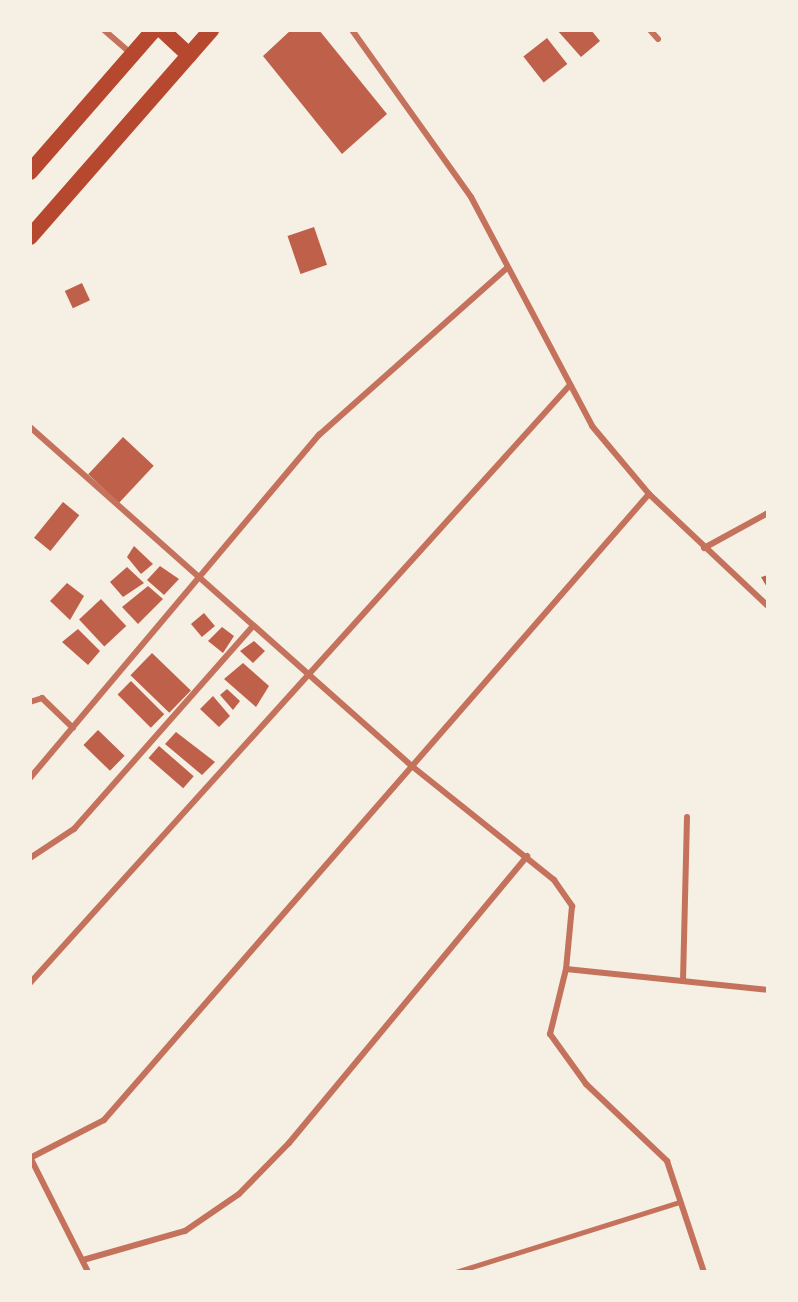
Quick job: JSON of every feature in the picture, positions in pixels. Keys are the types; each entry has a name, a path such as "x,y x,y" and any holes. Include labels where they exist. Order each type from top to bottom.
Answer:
{"highway":[{"path":"30,172 154,30"},
{"path":"162,30 189,55"},
{"path":"30,237 211,30"}],"street":[{"path":"105,30 133,54"},
{"path":"352,30 471,197 592,426 649,494 768,606"},
{"path":"650,30 658,39"},
{"path":"30,778 196,577 319,435 507,268"},
{"path":"30,983 570,385"},
{"path":"30,427 196,577 309,673 413,767 528,856 572,906 566,969 550,1034 586,1084 667,1161 704,1272"},
{"path":"88,1272 30,1158 104,1120 649,494"},
{"path":"704,548 768,513"},
{"path":"30,858 74,829 253,626"},
{"path":"30,702 42,698 73,728"},
{"path":"683,981 687,817"},
{"path":"83,1260 185,1231 239,1194 289,1143 528,856"},
{"path":"566,969 768,990"}],"lane":[{"path":"456,1272 680,1202"}],"building":[{"path":"291,30 319,30 387,114 342,154 263,56"},
{"path":"557,30 591,30 600,41 581,57"},
{"path":"547,38 567,64 544,82 523,56"},
{"path":"314,227 327,265 301,274 288,236"},
{"path":"82,283 90,300 73,308 65,291"},
{"path":"123,437 154,466 119,503 88,474"},
{"path":"63,502 79,515 50,551 34,538"},
{"path":"134,546 153,564 141,574 127,557"},
{"path":"160,566 179,579 164,595 147,580"},
{"path":"127,567 144,583 123,597 110,582"},
{"path":"768,575 768,589 761,577"},
{"path":"67,583 84,596 70,620 50,601"},
{"path":"148,586 163,599 138,624 122,607"},
{"path":"101,599 126,626 104,647 79,619"},
{"path":"204,613 215,626 202,637 191,624"},
{"path":"222,627 234,636 223,653 208,641"},
{"path":"78,629 100,651 88,665 62,642"},
{"path":"254,641 265,651 253,663 240,651"},
{"path":"152,653 191,691 169,713 130,675"},
{"path":"243,663 269,686 256,707 224,679"},
{"path":"131,681 164,714 151,728 118,694"},
{"path":"227,689 240,701 233,710 220,695"},
{"path":"213,696 230,716 219,727 200,709"},
{"path":"98,730 125,756 110,771 83,745"},
{"path":"176,732 215,762 202,775 165,744"},
{"path":"159,746 194,776 183,788 149,758"}]}
